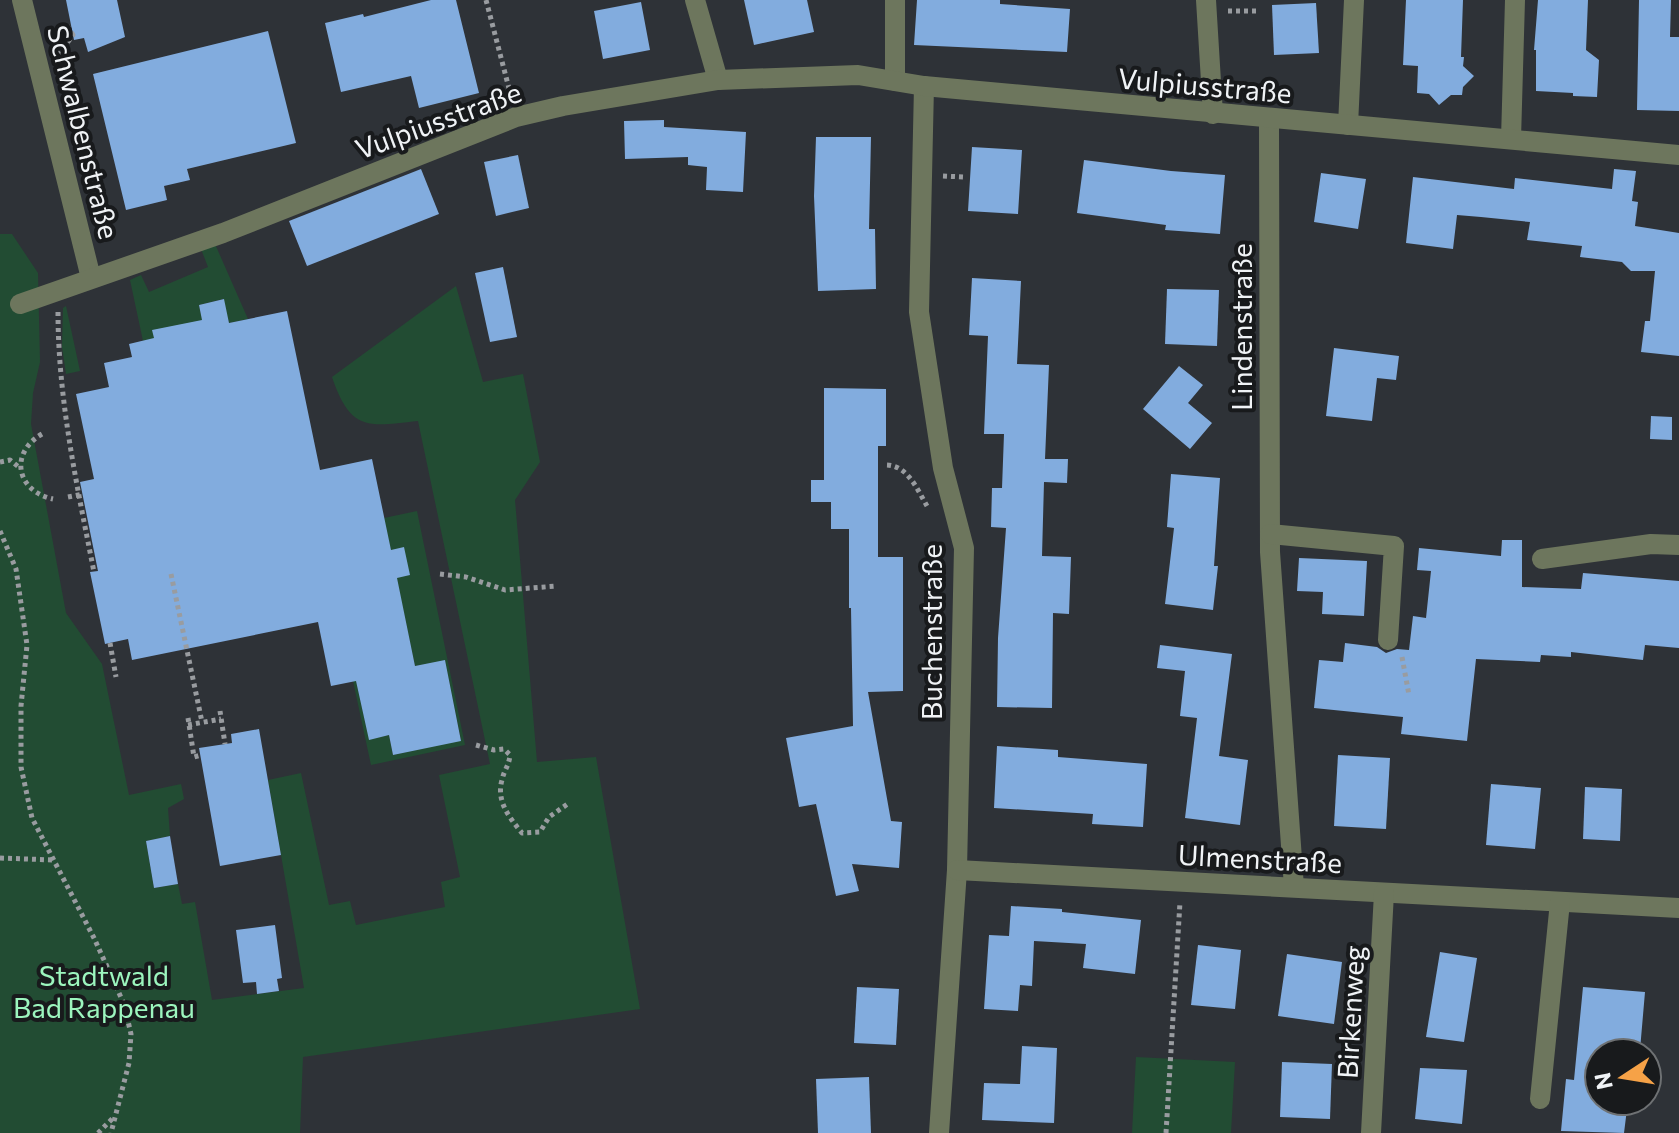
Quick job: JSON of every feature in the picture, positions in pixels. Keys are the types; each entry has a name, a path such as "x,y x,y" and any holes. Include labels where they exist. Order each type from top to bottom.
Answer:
{"street":[{"name":"Schwalbenstraße","path":"22,0 91,278"},
{"path":"695,0 718,80"},
{"path":"895,0 895,81"},
{"path":"1206,0 1213,114"},
{"path":"1348,125 1354,0"},
{"path":"1511,139 1515,0"},
{"name":"Vulpiusstraße","path":"20,304 223,233 516,117 718,80 858,75 924,86 1679,155"},
{"name":"Buchenstraße","path":"924,86 919,312 943,468 964,548 957,870 939,1133"},
{"name":"Lindenstraße","path":"1269,119 1270,534 1294,887"},
{"path":"1270,534 1394,546 1388,640"},
{"path":"1542,559 1651,544 1679,545"},
{"name":"Ulmenstraße","path":"957,870 1679,908"},
{"name":"Birkenweg","path":"1371,1133 1384,893"},
{"path":"1540,1099 1560,902"}],"path":[{"path":"486,0 516,117"},
{"path":"59,291 58,347 94,572"},
{"path":"21,469 25,448 42,434"},
{"path":"0,462 10,460 21,469 30,489 40,496 53,499"},
{"path":"887,465 898,465 905,471 937,524 957,525"},
{"path":"68,497 81,495"},
{"path":"0,531 16,569 27,645 21,706 21,767 32,818 124,1004 131,1034 129,1063 111,1133"},
{"path":"171,574 202,722"},
{"path":"440,574 466,577 505,590 557,586"},
{"path":"110,643 116,677"},
{"path":"220,711 225,744"},
{"path":"201,755 194,757 188,721 221,719"},
{"path":"476,745 494,750 504,749 510,755 509,766 500,786 503,809 522,833 540,832 549,817 569,803"},
{"path":"0,858 55,860"},
{"path":"1166,1133 1181,881"},
{"path":"98,1133 114,1117"}],"green space":[{"name":"Stadtwald Bad Rappenau","path":"0,234 12,234 38,273 40,362 33,393 31,424 66,613 102,664 129,795 181,784 184,799 168,808 170,836 146,841 154,888 178,884 182,904 195,902 212,1000 304,988 268,780 301,773 329,905 350,901 356,925 445,907 441,882 460,877 439,775 490,764 418,421 387,424 364,422 347,408 332,377 456,286 483,382 523,374 540,462 515,500 537,762 596,757 640,1009 303,1057 300,1133 0,1133"},
{"path":"215,244 248,319 229,323 223,299 199,305 204,328 143,341 130,280 141,275 149,292 208,267 201,249"},
{"path":"66,306 80,371 66,374 62,347 63,308"},
{"path":"417,511 465,745 371,765 353,681 356,681 369,739 389,735 393,755 461,740 445,661 415,666 384,518"},
{"path":"1136,1057 1235,1062 1231,1133 1132,1133"}],"building":[{"path":"66,0 117,0 125,37 88,52 84,38 74,40"},
{"path":"431,0 456,0 479,93 419,108 411,76 341,92 325,23 363,14 364,17"},
{"path":"744,0 807,0 814,32 754,45"},
{"path":"917,0 1000,0 1000,4 1070,9 1067,52 914,45"},
{"path":"1406,0 1463,0 1461,57 1464,57 1463,66 1474,76 1463,87 1462,95 1451,95 1439,105 1429,94 1417,93 1418,66 1403,65"},
{"path":"1538,0 1588,0 1586,50 1599,60 1597,97 1536,91 1534,50"},
{"path":"1639,0 1671,0 1670,37 1679,37 1679,111 1637,110"},
{"path":"641,2 650,50 603,59 594,11"},
{"path":"1316,3 1319,53 1274,55 1272,5"},
{"path":"268,31 296,143 187,169 190,180 164,186 167,200 126,210 93,74"},
{"path":"664,120 664,127 746,132 743,192 706,190 707,167 688,165 688,157 625,159 624,121"},
{"path":"816,137 871,137 869,229 875,229 876,289 818,291 814,196"},
{"path":"972,147 1022,150 1018,214 968,211"},
{"path":"518,155 529,208 496,216 484,162"},
{"path":"1084,160 1225,175 1220,234 1165,230 1166,225 1077,213"},
{"path":"421,169 439,214 307,266 289,221"},
{"path":"1614,169 1636,171 1632,201 1638,202 1635,226 1679,233 1679,356 1641,352 1645,321 1650,321 1655,271 1631,271 1622,262 1580,257 1582,246 1527,240 1530,222 1457,215 1453,249 1406,243 1413,177 1514,189 1515,178 1612,189"},
{"path":"1321,173 1366,179 1358,229 1314,222"},
{"path":"503,267 517,337 490,342 475,273"},
{"path":"972,278 1021,281 1017,364 1049,365 1045,459 1068,459 1067,483 1044,482 1042,556 1071,557 1069,614 1053,613 1052,708 997,707 998,638 1006,528 991,527 992,488 1002,488 1004,434 984,434 988,336 969,335"},
{"path":"1167,289 1219,290 1217,346 1165,344"},
{"path":"224,299 229,323 287,311 320,470 372,459 391,550 404,547 410,575 397,578 415,666 445,660 461,741 393,755 389,735 369,740 356,681 331,686 318,622 132,660 128,639 105,644 90,572 98,571 80,482 94,479 76,394 109,387 104,363 132,357 129,344 154,338 152,330 202,320 199,305"},
{"path":"1334,348 1399,356 1396,380 1377,378 1372,421 1326,416"},
{"path":"1179,366 1203,385 1188,403 1212,423 1190,449 1143,409"},
{"path":"824,388 886,389 886,446 878,446 878,557 903,557 903,691 868,692 891,821 902,822 899,868 852,864 859,891 836,896 816,804 799,807 786,738 853,726 849,529 831,529 831,502 811,502 811,480 824,480"},
{"path":"1651,416 1672,417 1672,440 1650,439"},
{"path":"1171,474 1220,478 1214,566 1218,566 1213,610 1165,604 1174,528 1167,527"},
{"path":"1502,540 1522,540 1522,587 1581,589 1583,573 1679,581 1679,648 1645,645 1643,660 1571,652 1571,657 1541,655 1540,662 1476,659 1467,741 1401,734 1403,717 1314,708 1319,660 1343,662 1345,643 1377,647 1386,653 1397,649 1409,650 1413,616 1426,618 1431,571 1417,570 1419,548 1501,556"},
{"path":"1299,558 1367,561 1364,616 1322,614 1323,592 1297,591"},
{"path":"1160,645 1232,654 1219,756 1248,760 1240,825 1185,818 1197,718 1180,716 1185,671 1157,668"},
{"path":"259,729 281,855 220,866 199,748 232,743 231,734"},
{"path":"997,746 1058,750 1058,757 1147,764 1143,827 1092,824 1093,814 994,808"},
{"path":"1338,755 1390,758 1386,829 1334,826"},
{"path":"1491,784 1541,788 1535,849 1486,845"},
{"path":"1585,787 1622,789 1620,841 1583,839"},
{"path":"170,836 178,884 154,888 146,841"},
{"path":"1011,906 1062,909 1062,912 1141,920 1135,974 1083,968 1086,944 1034,941 1032,986 1020,985 1018,1011 984,1009 989,935 1009,936"},
{"path":"275,925 282,978 277,979 279,991 257,994 256,982 243,983 236,930"},
{"path":"1198,945 1241,950 1235,1009 1191,1005"},
{"path":"1440,952 1477,958 1464,1042 1426,1037"},
{"path":"1287,954 1342,962 1334,1024 1278,1016"},
{"path":"857,987 899,989 896,1045 854,1043"},
{"path":"1583,987 1645,992 1641,1037 1583,1037 1583,1117 1626,1117 1624,1133 1561,1131 1566,1079 1574,1080"},
{"path":"1022,1046 1057,1048 1054,1123 982,1120 984,1083 1020,1084"},
{"path":"1282,1062 1332,1064 1330,1119 1280,1117"},
{"path":"1420,1068 1467,1070 1462,1124 1415,1119"},
{"path":"869,1077 871,1133 818,1133 816,1079"}]}
